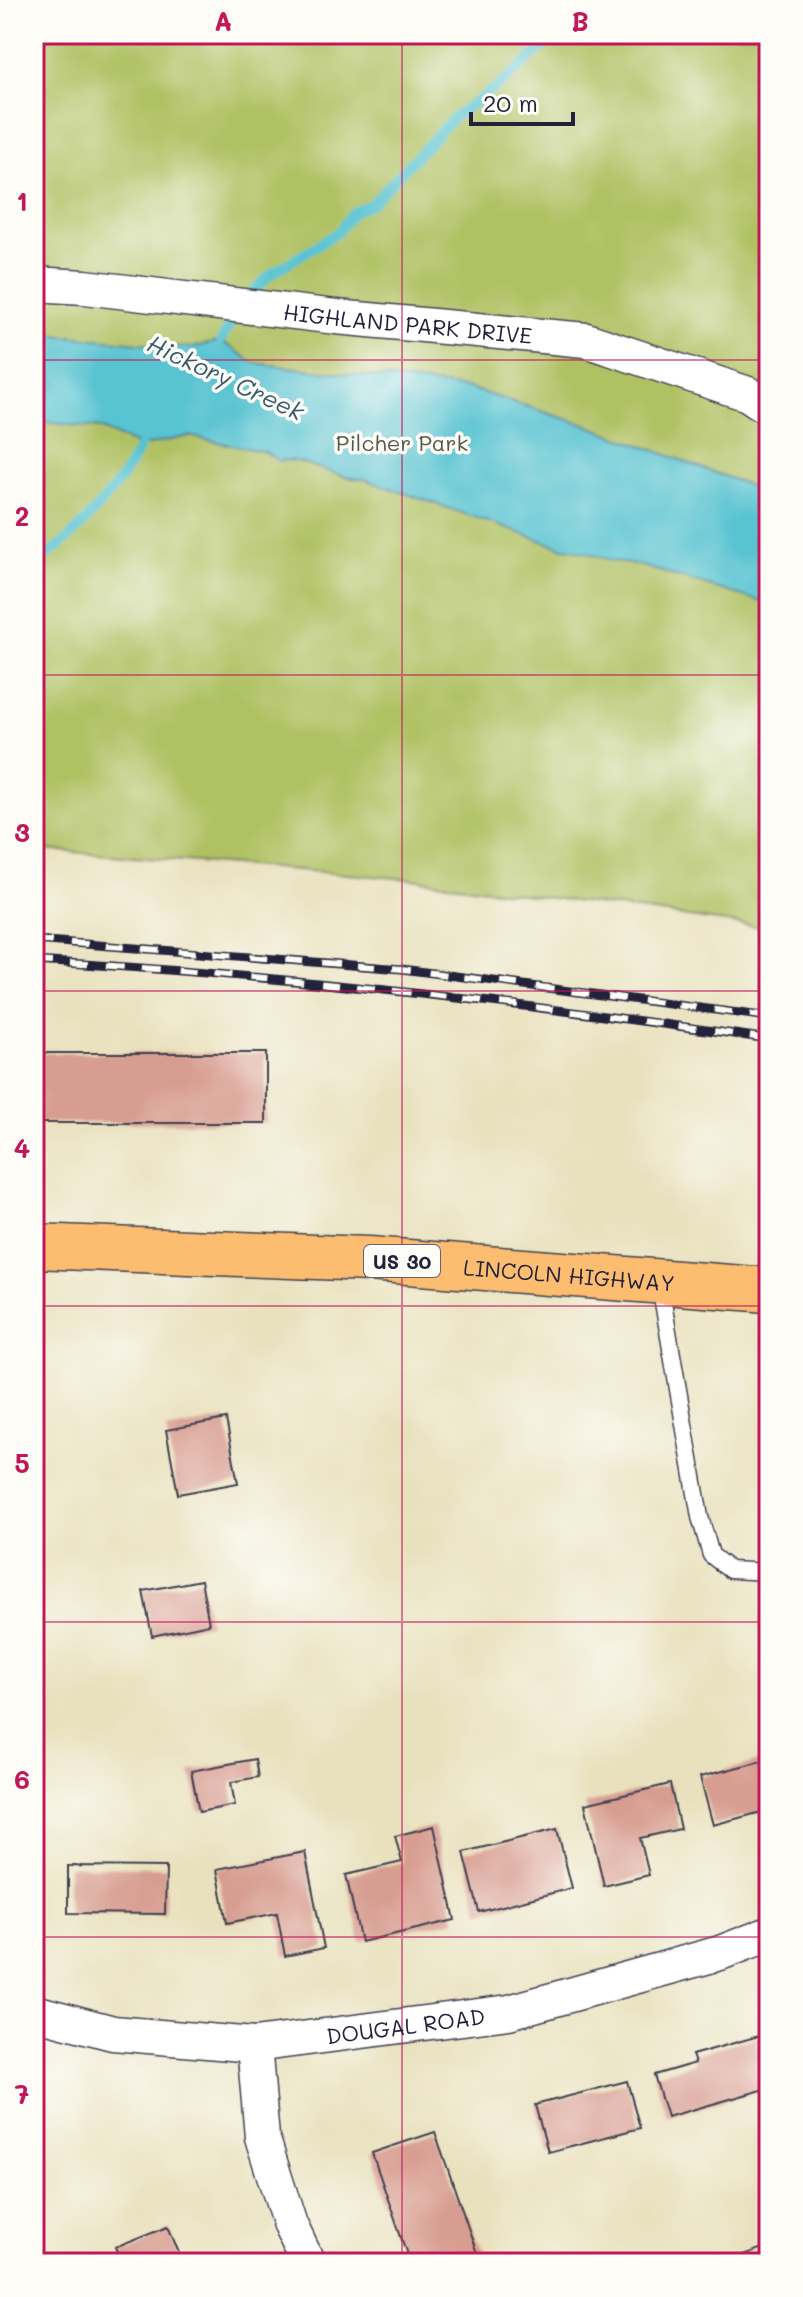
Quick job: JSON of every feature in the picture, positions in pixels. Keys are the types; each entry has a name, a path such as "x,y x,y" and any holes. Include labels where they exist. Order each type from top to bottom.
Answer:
{"main road":[{"name":"LINCOLN HIGHWAY","path":"34,1246 369,1259 769,1290"}],"street":[{"name":"HIGHLAND PARK DRIVE","path":"34,284 586,340 748,394 769,408"},
{"name":"DOUGAL ROAD","path":"34,2012 113,2033 254,2045 509,2012 720,1953 769,1934"},
{"path":"254,2045 262,2137 290,2225 308,2263"}],"lane":[{"path":"659,1282 700,1517 711,1555 730,1570 769,1572"}],"green space":[{"name":"Pilcher Park","path":"34,34 769,34 769,928 421,880 34,849"}],"water":[{"name":"Hickory Creek","path":"34,333 191,348 221,341 254,363 468,388 589,426 745,484 769,496 769,604 635,564 563,548 364,479 298,462 279,461 265,452 189,436 140,447 100,428 34,421"}],"building":[{"path":"34,1053 266,1053 266,1123 34,1123"},
{"path":"226,1419 238,1483 178,1494 166,1430"},
{"path":"201,1580 209,1624 152,1636 143,1591"},
{"path":"255,1759 258,1777 231,1782 235,1805 199,1812 191,1771"},
{"path":"769,1759 769,1810 713,1825 700,1777"},
{"path":"670,1784 680,1829 640,1838 649,1875 604,1886 585,1804"},
{"path":"434,1826 455,1920 361,1942 346,1875 402,1862 395,1836"},
{"path":"557,1829 572,1888 479,1912 464,1852"},
{"path":"305,1852 324,1948 285,1956 277,1913 227,1923 217,1869"},
{"path":"68,1866 166,1867 165,1914 68,1913"},
{"path":"769,2033 769,2088 667,2117 654,2075 695,2063 692,2055"},
{"path":"627,2081 640,2128 548,2152 535,2105"},
{"path":"435,2132 480,2262 477,2263 410,2263 372,2153"},
{"path":"168,2226 183,2263 122,2263 115,2247"},
{"path":"769,2246 769,2263 744,2263 741,2256"}],"waterway":[{"path":"245,300 271,274 338,232 353,212 371,204 453,118 501,84 558,34"},
{"path":"221,341 230,324"},
{"path":"34,563 64,542 94,512 140,447"}],"railway":[{"path":"34,940 402,969 769,1017"},
{"path":"34,961 218,974 402,992 769,1039"}]}
